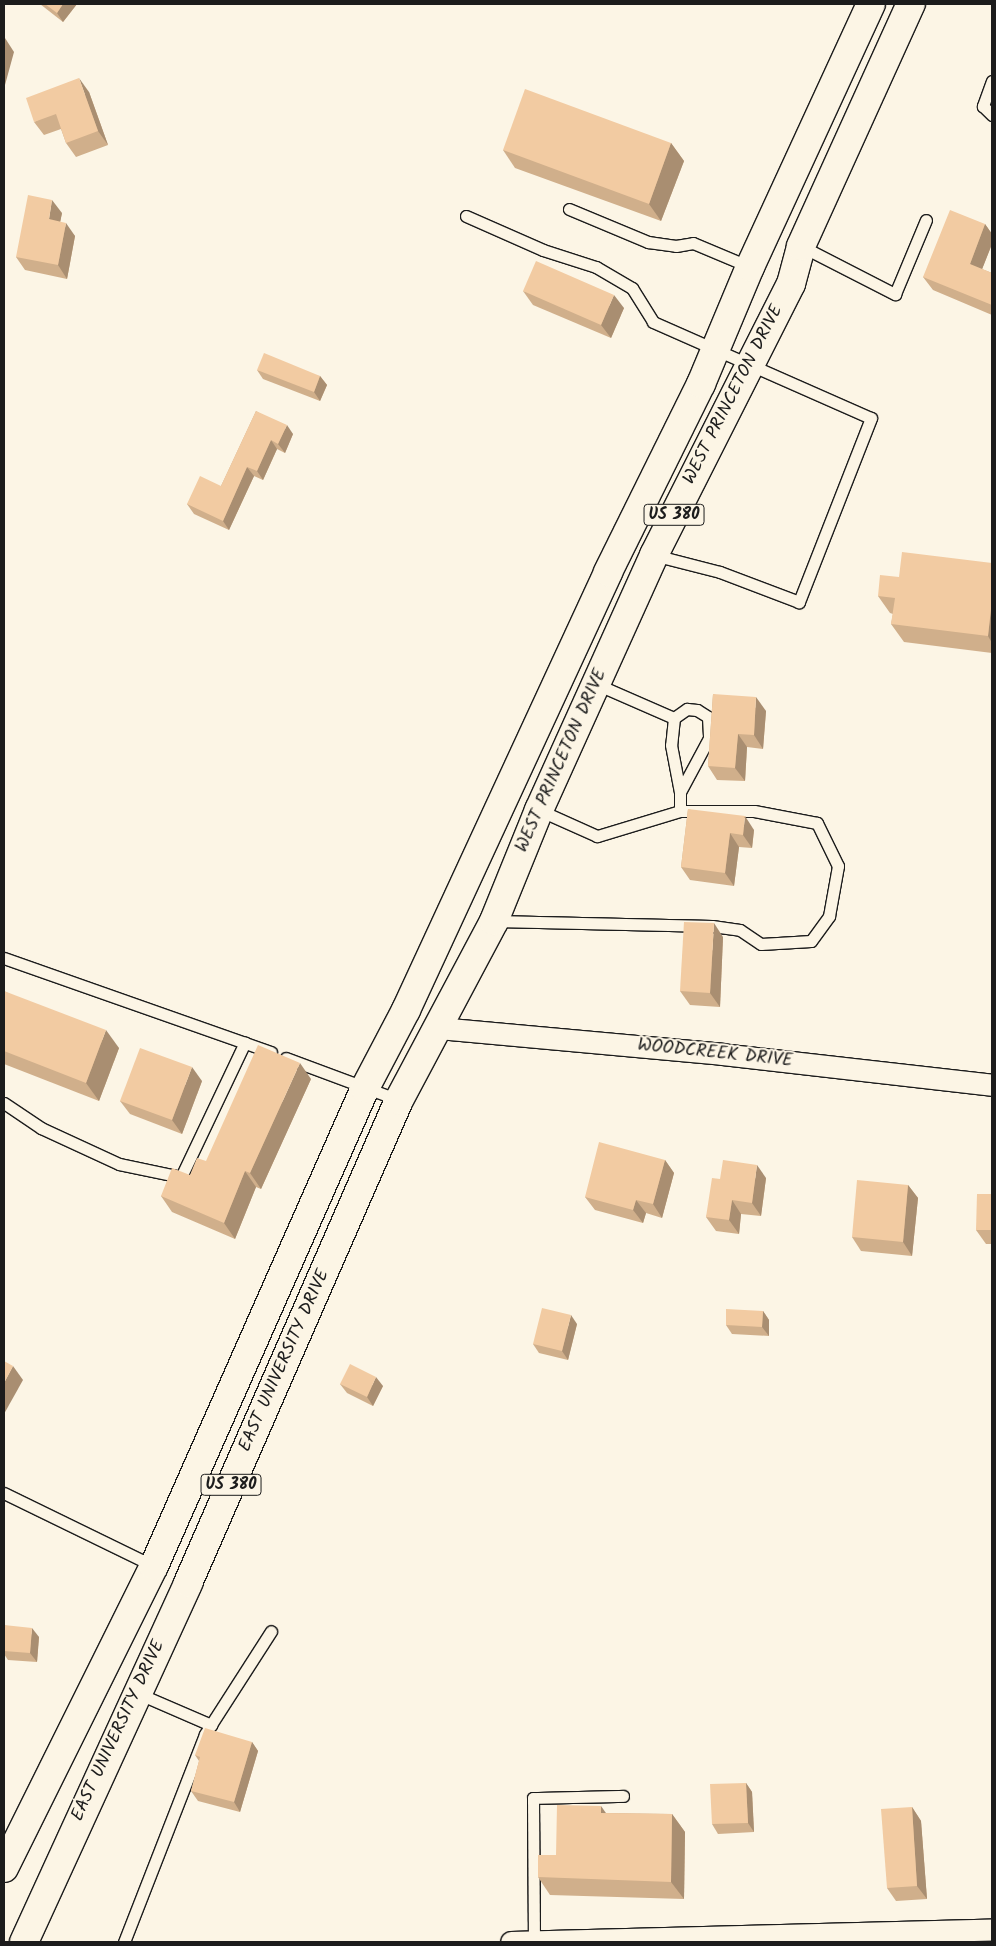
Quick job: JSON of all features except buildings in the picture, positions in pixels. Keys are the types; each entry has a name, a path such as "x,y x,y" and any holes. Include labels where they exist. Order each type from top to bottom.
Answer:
{"highway":[{"name":"WEST PRINCETON DRIVE","path":"406,1010 608,572 701,384 750,267 871,4"},
{"name":"WEST PRINCETON DRIVE","path":"438,1028 494,921 539,810 654,555 747,366 791,284 801,246 911,4"},
{"name":"EAST UNIVERSITY DRIVE","path":"4,1868 154,1566 365,1088 406,1010"},
{"name":"EAST UNIVERSITY DRIVE","path":"24,1942 135,1692 188,1583 399,1100 438,1028"}],"street":[{"name":"WOODCREEK DRIVE","path":"438,1028 722,1054 992,1085"},
{"path":"510,1942 687,1939 992,1929"}],"lane":[{"path":"992,81 983,106 992,115"},
{"path":"569,210 648,242 676,246 693,242 750,267"},
{"path":"466,216 543,250 596,267 632,288 652,322 747,366 871,418 800,602 720,572 654,555"},
{"path":"801,246 895,294 926,220"},
{"path":"596,684 674,718"},
{"path":"680,792 709,738 710,725 708,717 698,710 687,709 674,718 671,745 680,792 680,811"},
{"path":"494,921 712,926 740,930 761,944 811,941 829,916 838,866 817,823 754,811 680,811 597,836 539,810"},
{"path":"4,958 245,1042 399,1100"},
{"path":"4,1103 41,1128 119,1164 181,1177 245,1042"},
{"path":"4,1493 154,1566"},
{"path":"124,1942 211,1725 271,1631"},
{"path":"135,1692 211,1725"},
{"path":"533,1942 533,1798 623,1796"}]}
